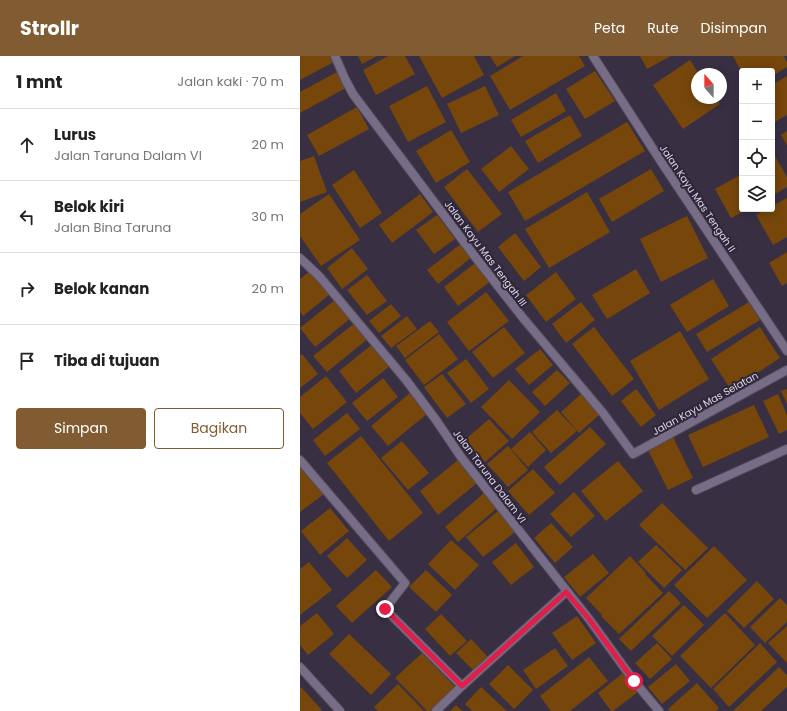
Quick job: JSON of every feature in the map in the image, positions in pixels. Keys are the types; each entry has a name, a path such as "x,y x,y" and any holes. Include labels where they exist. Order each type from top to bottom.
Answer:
{"street":[{"name":"Jalan Kayu Mas Tengah III","path":"335,56 353,94 518,312 603,414 633,454"},
{"name":"Jalan Kayu Mas Tengah II","path":"593,56 662,164 787,351"},
{"name":"Jalan Taruna Dalam VI","path":"300,258 325,283 406,380 461,457 566,592 589,619 634,681 659,711"},
{"name":"Jalan Kayu Mas Selatan","path":"633,454 787,370"},
{"path":"696,490 787,449"},
{"path":"300,460 405,583 385,609 462,686"},
{"path":"436,711 566,592"},
{"path":"300,667 340,711"}],"building":[{"path":"300,56 331,56 334,62 300,80"},
{"path":"358,56 377,56 362,64"},
{"path":"388,56 405,56 415,74 376,95 363,70"},
{"path":"419,56 474,56 484,75 442,98"},
{"path":"490,56 515,56 497,67"},
{"path":"523,56 579,56 585,66 510,110 490,76"},
{"path":"640,56 671,56 647,69"},
{"path":"733,56 784,56 787,62 787,67 775,74 775,68 739,68"},
{"path":"690,60 695,68 691,68 691,104 720,104 683,129 653,85"},
{"path":"595,71 615,101 585,119 566,89"},
{"path":"337,72 346,88 300,113 300,92"},
{"path":"787,76 787,115 775,122 775,104 775,83"},
{"path":"427,86 446,122 408,142 389,106"},
{"path":"485,86 499,115 461,133 447,104"},
{"path":"556,93 566,111 521,137 511,120"},
{"path":"357,107 369,129 319,156 307,135"},
{"path":"570,115 582,136 538,163 525,141"},
{"path":"627,122 645,151 525,221 508,192"},
{"path":"451,130 470,162 436,183 416,151"},
{"path":"787,131 787,145 781,135"},
{"path":"511,146 529,169 499,192 481,169"},
{"path":"314,156 327,192 300,202 300,161"},
{"path":"775,156 787,177 787,187 775,194"},
{"path":"467,169 502,214 478,232 444,187"},
{"path":"651,169 664,191 612,222 599,199"},
{"path":"354,170 382,213 360,228 332,185"},
{"path":"739,176 739,212 742,212 731,218 715,189"},
{"path":"587,192 610,232 549,268 525,229"},
{"path":"329,194 360,240 321,266 300,236 300,214"},
{"path":"420,194 433,212 392,243 379,225"},
{"path":"787,198 787,237 773,245 756,215 762,212 775,212 775,204"},
{"path":"437,215 455,239 434,254 416,230"},
{"path":"687,216 708,258 661,282 640,239"},
{"path":"515,233 541,267 524,281 498,247"},
{"path":"462,243 472,257 438,284 427,270"},
{"path":"352,248 368,269 342,289 327,268"},
{"path":"787,252 787,283 782,286 769,263"},
{"path":"478,261 492,280 458,306 444,287"},
{"path":"636,269 650,293 607,319 592,295"},
{"path":"310,271 329,295 303,316 300,312 300,279"},
{"path":"556,272 576,299 546,322 526,295"},
{"path":"367,275 387,301 367,315 347,290"},
{"path":"713,279 729,306 687,332 670,305"},
{"path":"486,292 509,321 469,351 447,322"},
{"path":"336,299 351,318 315,347 300,328"},
{"path":"581,302 595,320 566,343 552,324"},
{"path":"749,302 760,320 707,352 696,334"},
{"path":"391,304 401,316 379,333 369,321"},
{"path":"407,316 417,329 391,348 381,336"},
{"path":"430,321 439,332 405,358 396,346"},
{"path":"356,322 369,338 327,372 313,356"},
{"path":"504,327 525,353 493,378 472,352"},
{"path":"594,327 634,379 612,396 572,344"},
{"path":"760,327 780,358 731,390 711,359"},
{"path":"680,331 709,379 659,410 630,361"},
{"path":"439,334 458,359 424,385 405,360"},
{"path":"374,343 391,365 356,393 339,371"},
{"path":"540,349 553,365 529,385 515,369"},
{"path":"302,354 318,374 300,388 300,356"},
{"path":"466,359 489,389 471,403 447,373"},
{"path":"557,370 570,383 545,406 532,392"},
{"path":"442,374 466,404 447,418 424,387"},
{"path":"326,376 347,402 313,429 300,413 300,397"},
{"path":"383,378 398,397 367,421 352,403"},
{"path":"509,380 540,412 512,439 481,407"},
{"path":"636,389 656,415 641,427 621,401"},
{"path":"787,389 787,404 781,391"},
{"path":"411,392 428,413 388,446 371,426"},
{"path":"581,394 599,415 579,433 561,412"},
{"path":"778,394 787,415 787,430 779,434 763,401"},
{"path":"754,405 769,437 703,467 688,435"},
{"path":"557,410 577,431 551,453 532,432"},
{"path":"347,413 360,429 325,456 313,440"},
{"path":"489,419 509,441 485,462 465,440"},
{"path":"590,427 606,444 560,485 544,467"},
{"path":"530,432 546,450 528,467 511,449"},
{"path":"361,436 423,513 389,541 327,463"},
{"path":"673,437 693,478 668,490 648,450"},
{"path":"402,441 429,473 408,490 381,458"},
{"path":"508,446 528,470 508,487 487,464"},
{"path":"458,460 477,483 438,515 420,491"},
{"path":"618,461 643,491 606,521 581,491"},
{"path":"300,464 324,494 300,512"},
{"path":"533,469 555,493 529,515 508,491"},
{"path":"574,492 595,516 571,537 550,514"},
{"path":"484,493 497,508 458,542 445,527"},
{"path":"662,503 708,548 685,570 639,525"},
{"path":"330,508 349,531 320,555 301,531"},
{"path":"498,511 515,532 483,557 466,537"},
{"path":"551,523 573,547 555,563 534,538"},
{"path":"347,538 367,560 347,578 327,556"},
{"path":"451,540 479,565 455,590 428,564"},
{"path":"516,543 534,567 511,585 492,562"},
{"path":"656,545 682,570 664,588 638,562"},
{"path":"714,546 747,580 707,618 674,585"},
{"path":"593,554 609,573 580,597 564,577"},
{"path":"630,556 663,593 619,634 586,598"},
{"path":"309,562 332,590 300,615 300,569"},
{"path":"376,570 392,587 352,623 336,606"},
{"path":"426,570 452,595 436,612 409,587"},
{"path":"757,581 774,599 744,628 727,611"},
{"path":"669,591 681,603 631,651 619,639"},
{"path":"780,598 787,605 787,622 765,643 750,627"},
{"path":"684,605 704,625 672,656 652,636"},
{"path":"317,613 334,634 308,655 300,645 300,626"},
{"path":"725,613 755,645 711,688 680,656"},
{"path":"441,614 467,641 450,656 425,629"},
{"path":"577,616 596,643 572,660 552,633"},
{"path":"787,626 787,663 768,643"},
{"path":"349,634 391,674 371,695 329,654"},
{"path":"471,639 488,657 474,671 456,653"},
{"path":"657,643 672,659 650,679 635,663"},
{"path":"760,643 777,662 729,707 713,689"},
{"path":"555,648 568,666 536,689 523,670"},
{"path":"422,653 455,687 430,711 427,711 395,678"},
{"path":"589,657 608,681 570,711 551,711 540,696"},
{"path":"676,664 690,681 662,704 648,687"},
{"path":"508,665 533,690 514,709 489,684"},
{"path":"779,667 787,675 787,687 761,711 733,711"},
{"path":"623,673 638,692 611,711 598,693"},
{"path":"697,683 719,708 716,711 670,711 668,709"},
{"path":"398,684 424,711 378,711 374,707"},
{"path":"301,687 322,710 300,711"},
{"path":"481,687 507,711 472,711 465,704"},
{"path":"456,705 463,711 450,711"}],"route":[{"path":"385,609 462,686 566,592 589,619 634,681"}]}
